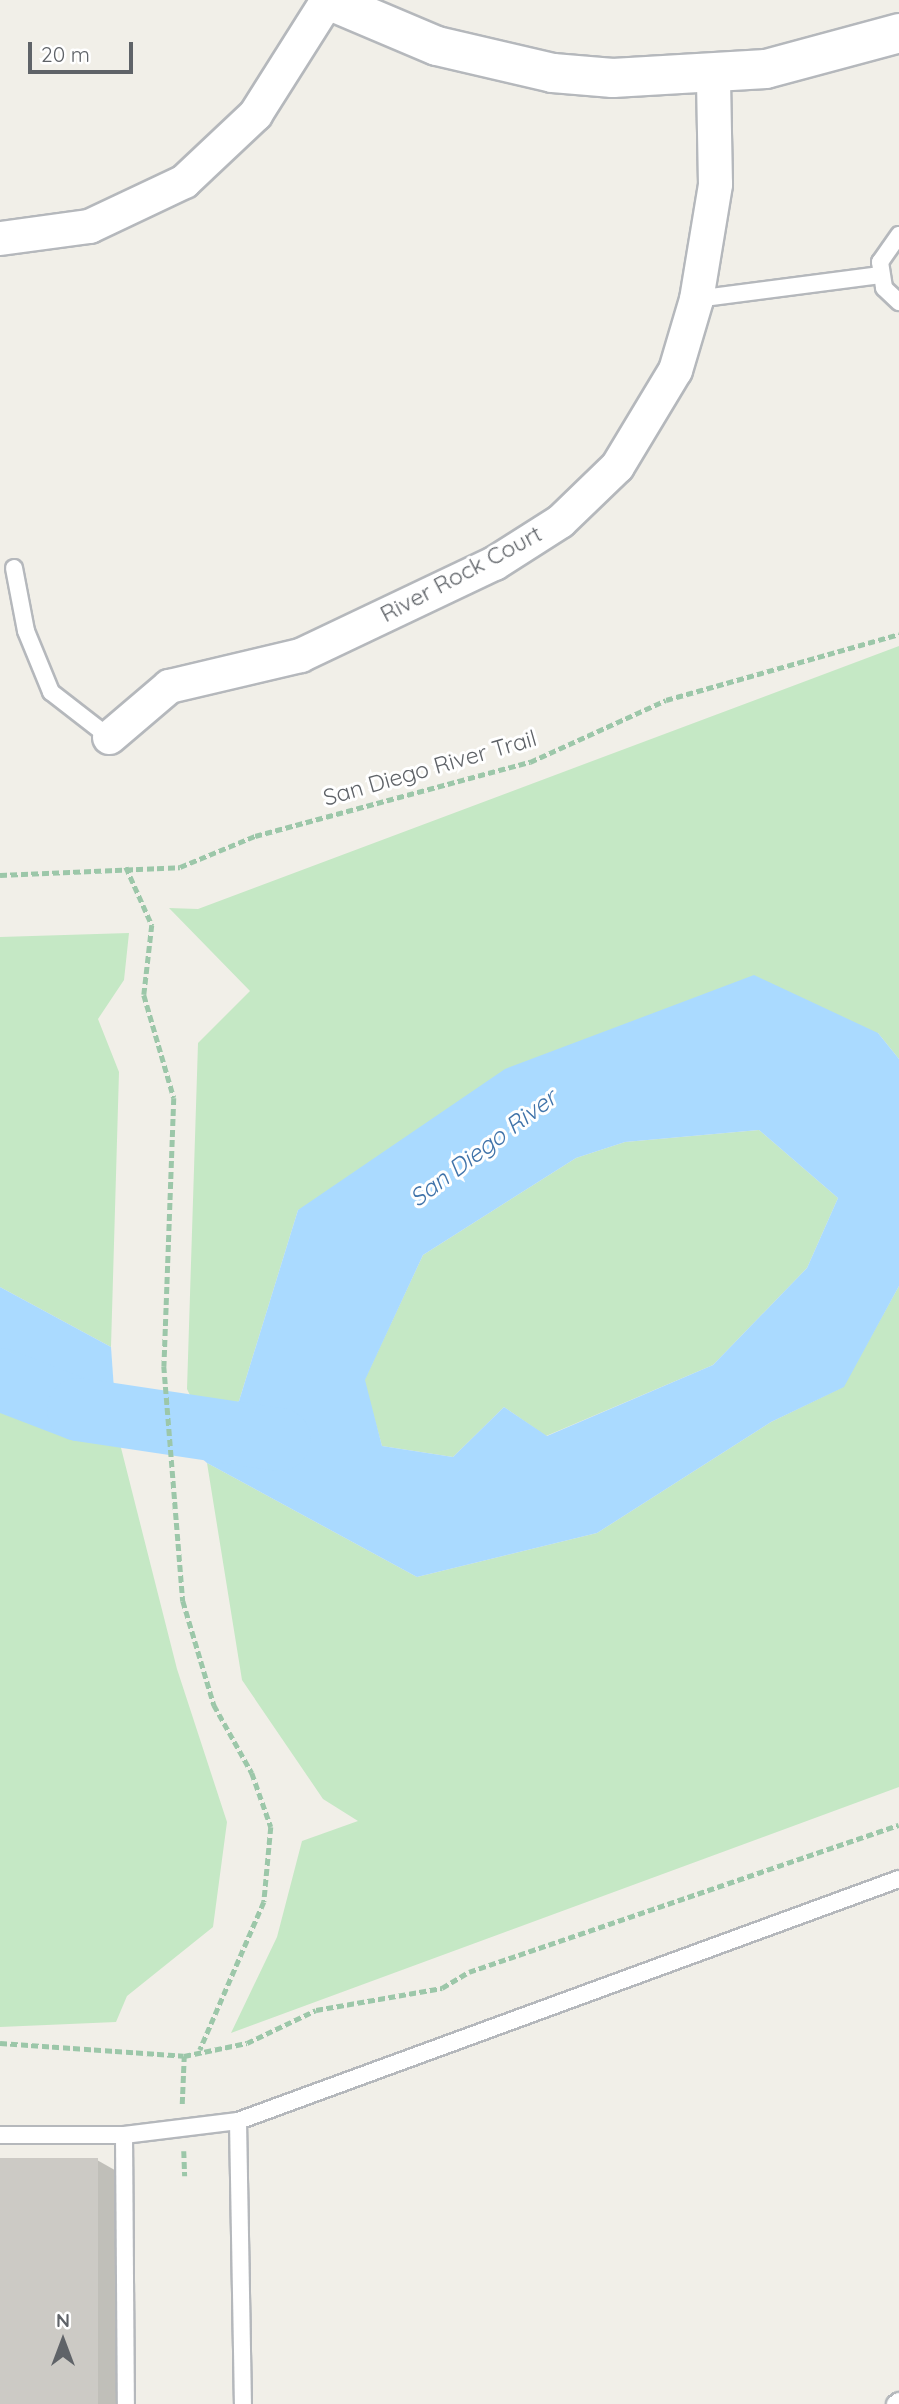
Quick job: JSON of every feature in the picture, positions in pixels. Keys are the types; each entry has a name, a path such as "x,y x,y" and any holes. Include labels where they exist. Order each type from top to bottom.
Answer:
{"street":[{"path":"0,239 89,226 184,181 255,114 327,0 437,46 494,62 613,78 713,76 819,58 899,33"},
{"name":"River Rock Court","path":"110,737 169,686 300,655 494,563 560,521 640,434 675,370 696,299 715,184 713,76"}],"lane":[{"path":"899,234 884,249 880,275 899,302"},
{"path":"696,299 880,275"},
{"path":"14,568 26,631 51,692 110,737"},
{"path":"0,2135 124,2134 238,2121 899,1879"},
{"path":"238,2121 243,2404"},
{"path":"124,2134 126,2404"}],"path":[{"name":"San Diego River Trail","path":"0,875 126,867 180,867 255,836 530,762 666,700 899,634"},
{"path":"126,867 152,925 144,995 174,1098 164,1366 169,1471 183,1601 214,1705 252,1773 271,1827 264,1902 200,2050"},
{"path":"0,2043 184,2056 200,2050 247,2043 316,2010 442,1988 469,1972 899,1825"},
{"path":"182,2111 184,2056"}],"green space":[{"path":"899,646 899,1059 878,1033 298,1210 239,1401 201,1418 187,1389 198,1043 250,991 169,908 198,909"},
{"path":"129,933 124,980 98,1019 119,1072 111,1347 0,1287 0,937"},
{"path":"759,1130 838,1198 807,1268 713,1365 546,1436 504,1407 453,1457 382,1446 364,1381 423,1255 576,1158 625,1142"},
{"path":"899,1286 899,1787 231,2033 277,1937 302,1841 358,1821 323,1799 242,1680 207,1463 417,1577 597,1533 771,1422 843,1387"},
{"path":"0,1405 117,1432 177,1669 227,1822 213,1927 127,1996 116,2022 0,2027"}],"water":[{"path":"754,975 878,1033 899,1059 899,1286 844,1387 771,1422 597,1533 417,1577 207,1463 178,1437 239,1401 298,1210 505,1069","holes":["759,1130 838,1198 807,1268 713,1365 547,1436 504,1407 453,1457 382,1446 365,1380 423,1255 576,1158 625,1142"]},
{"path":"0,1287 111,1347 117,1432 0,1405"}],"building":[{"path":"0,2158 98,2158 98,2404 0,2404"}],"waterway":[{"name":"San Diego River","path":"0,1379 78,1409 279,1439"}]}
